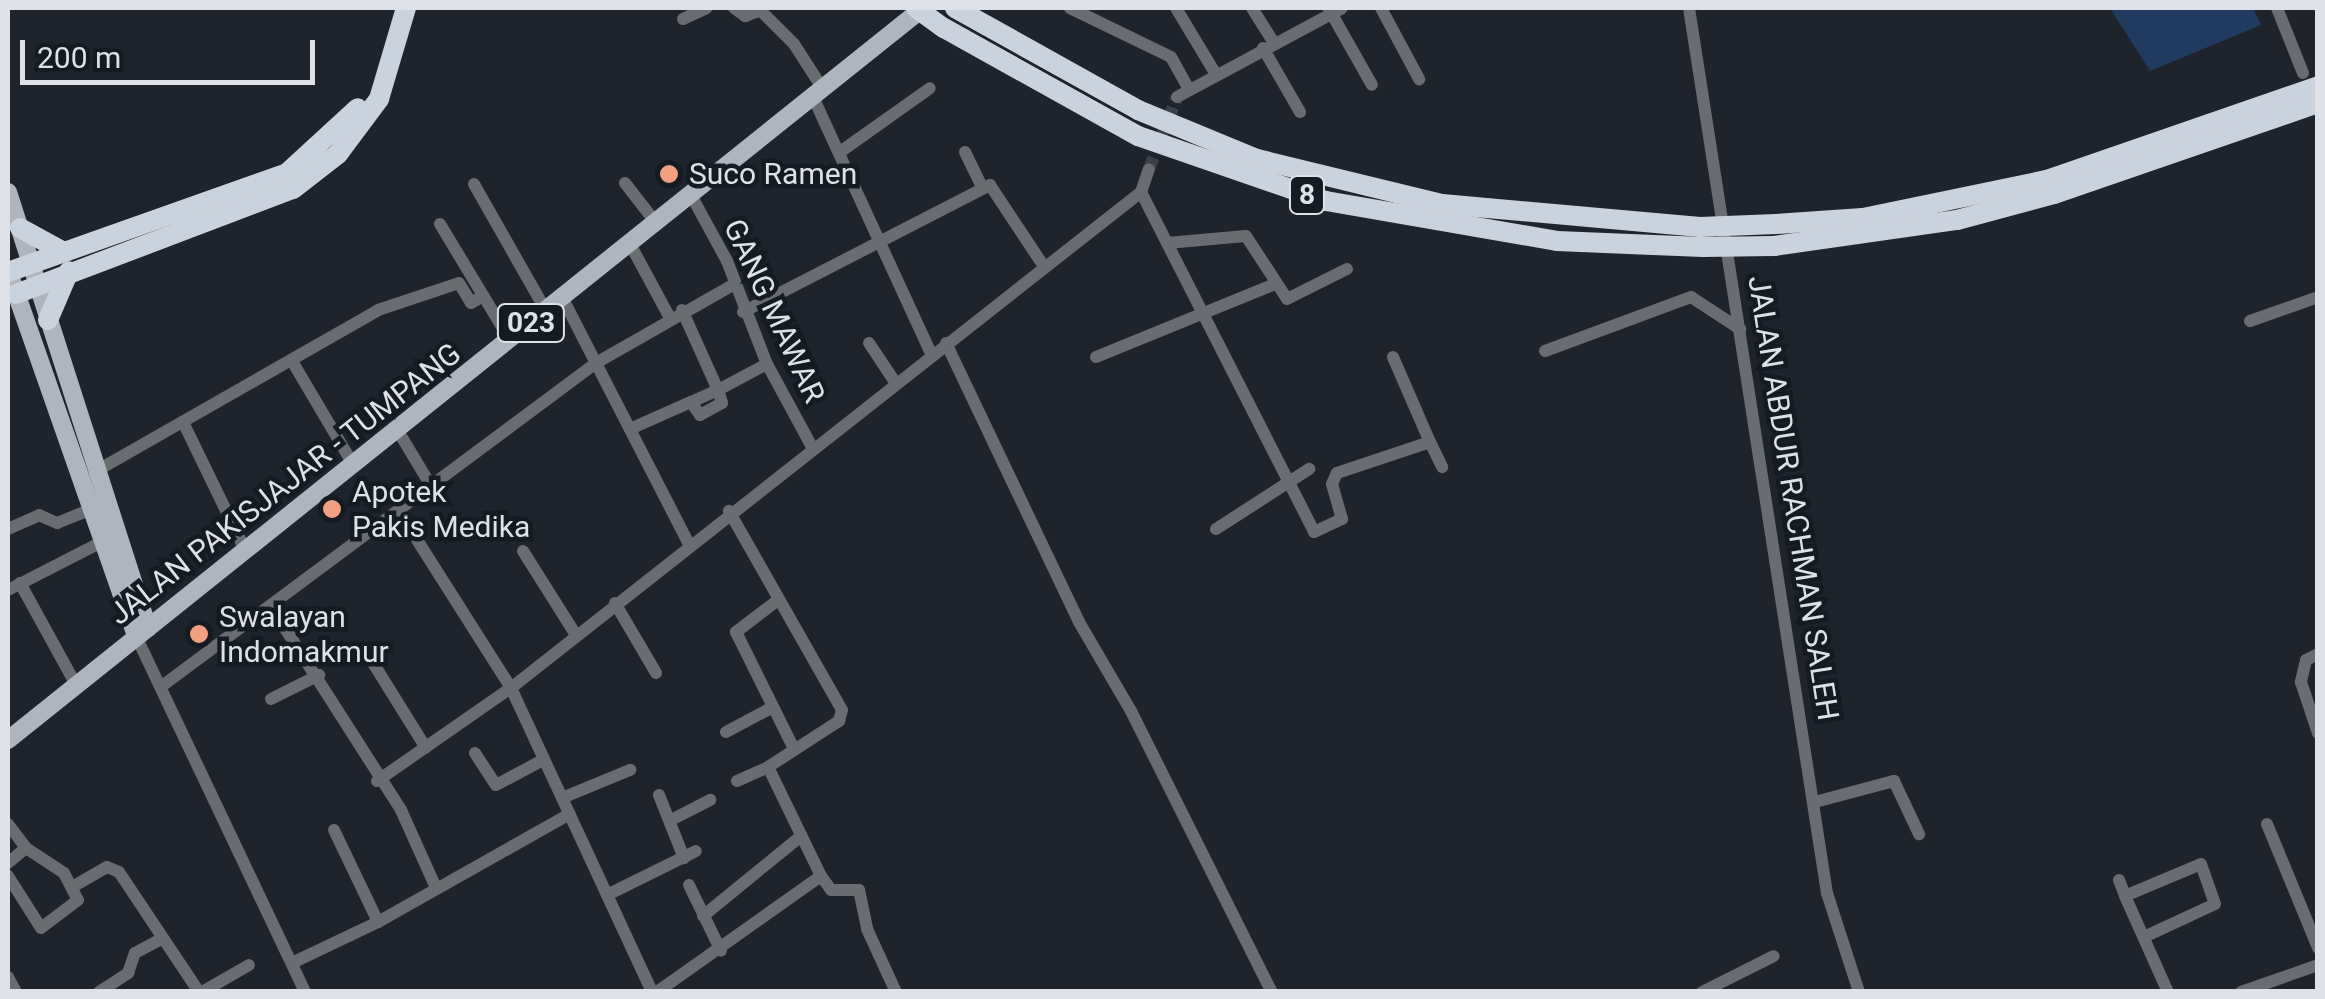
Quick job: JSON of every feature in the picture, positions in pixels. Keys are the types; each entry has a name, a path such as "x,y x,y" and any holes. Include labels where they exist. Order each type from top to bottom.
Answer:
{"highway":[{"path":"16,294 36,285 67,261 287,173 350,120 366,94 392,8"},
{"path":"8,271 30,264 67,261 292,189 338,154 378,99 406,8"},
{"name":"8","path":"919,8 944,28 1138,136 1326,201 1557,241 1701,237 1776,224 1863,218 2047,180 2310,79"},
{"name":"8","path":"958,9 1138,110 1258,159 1442,204 1774,246 1956,220 2022,202 2318,103"},
{"path":"20,228 67,261"},
{"path":"48,320 67,261"}],"main road":[{"name":"JALAN PAKISJAJAR - TUMPANG","path":"8,740 692,195 919,8"},
{"path":"8,192 98,470 142,632"},
{"path":"8,271 90,510 142,632"},
{"path":"132,586 177,606"}],"street":[{"path":"684,20 707,8"},
{"path":"734,8 745,16 758,9 786,35 818,93 840,152 931,354"},
{"path":"1070,8 1171,57 1182,92 1334,9 1372,84"},
{"path":"1176,8 1215,74"},
{"path":"1252,8 1300,112"},
{"path":"1381,8 1419,78"},
{"name":"JALAN ABDUR RACHMAN SALEH","path":"1689,8 1832,920 1859,992"},
{"path":"2277,8 2310,79"},
{"path":"840,152 930,88"},
{"path":"965,152 982,187"},
{"path":"376,781 511,688 729,511 1141,192 1148,169"},
{"path":"625,183 656,223"},
{"path":"474,184 546,311"},
{"path":"743,312 982,187 996,190 1043,265"},
{"path":"1141,192 1311,528 1320,532 1342,519 1332,484 1336,473 1430,442"},
{"name":"GANG MAWAR","path":"692,195 727,261 733,286 766,364 812,447"},
{"path":"440,224 510,340"},
{"path":"1166,243 1246,236 1287,300 1347,268"},
{"path":"630,244 676,313 722,403 700,415 691,402 630,429"},
{"path":"98,470 403,300 459,283 471,303 483,296"},
{"path":"1096,358 1275,284"},
{"path":"162,686 400,514 596,363 676,313 733,286"},
{"path":"2250,321 2318,296"},
{"path":"562,298 689,544"},
{"path":"1546,351 1691,298 1712,305 1740,329"},
{"path":"868,342 895,382"},
{"path":"946,343 1079,622 1131,711 1272,992"},
{"path":"1393,357 1442,467"},
{"path":"292,361 354,466"},
{"path":"718,390 766,364"},
{"path":"183,422 246,552"},
{"path":"398,431 433,488"},
{"path":"1216,529 1286,480 1309,469"},
{"path":"8,529 39,515 57,522 90,510"},
{"path":"729,511 842,710 838,721 768,767 737,780"},
{"path":"400,514 511,688 655,992 722,951 821,876"},
{"path":"76,684 14,586 102,542"},
{"path":"524,551 576,635"},
{"path":"778,600 736,632 794,748"},
{"path":"615,603 656,673"},
{"path":"272,608 319,675 376,781 401,810 436,888"},
{"path":"142,632 162,686 305,992"},
{"path":"365,650 426,748"},
{"path":"2318,654 2302,667 2318,733"},
{"path":"271,699 319,675"},
{"path":"726,732 773,707"},
{"path":"476,752 500,785 543,760"},
{"path":"768,767 821,876 832,890 858,890 867,930 896,992"},
{"path":"562,798 630,770"},
{"path":"1815,802 1894,781 1920,834"},
{"path":"607,895 690,854 658,795"},
{"path":"673,819 710,800"},
{"path":"292,963 378,922 570,814"},
{"path":"8,824 26,848 46,856 74,886 76,904 40,928 8,876"},
{"path":"2267,824 2318,948"},
{"path":"334,830 378,922"},
{"path":"703,916 801,836"},
{"path":"8,863 26,848"},
{"path":"74,886 106,867 119,872 161,939 173,945 201,992 249,965"},
{"path":"2125,896 2202,867 2215,904 2144,937"},
{"path":"2119,880 2168,992"},
{"path":"689,886 722,951"},
{"path":"99,992 128,973 135,954 161,939"},
{"path":"1702,992 1774,956"},
{"path":"2247,991 2318,965"},
{"path":"8,977 16,992"}],"shaded area":[{"path":"2110,8 2253,8 2261,25 2150,71"}],"tunnel":[{"path":"1149,169 1177,97"}],"place":[{"name":"Suco Ramen","path":"669,174"},
{"name":"Apotek Pakis Medika","path":"332,509"},
{"name":"Swalayan Indomakmur","path":"199,634"}]}
